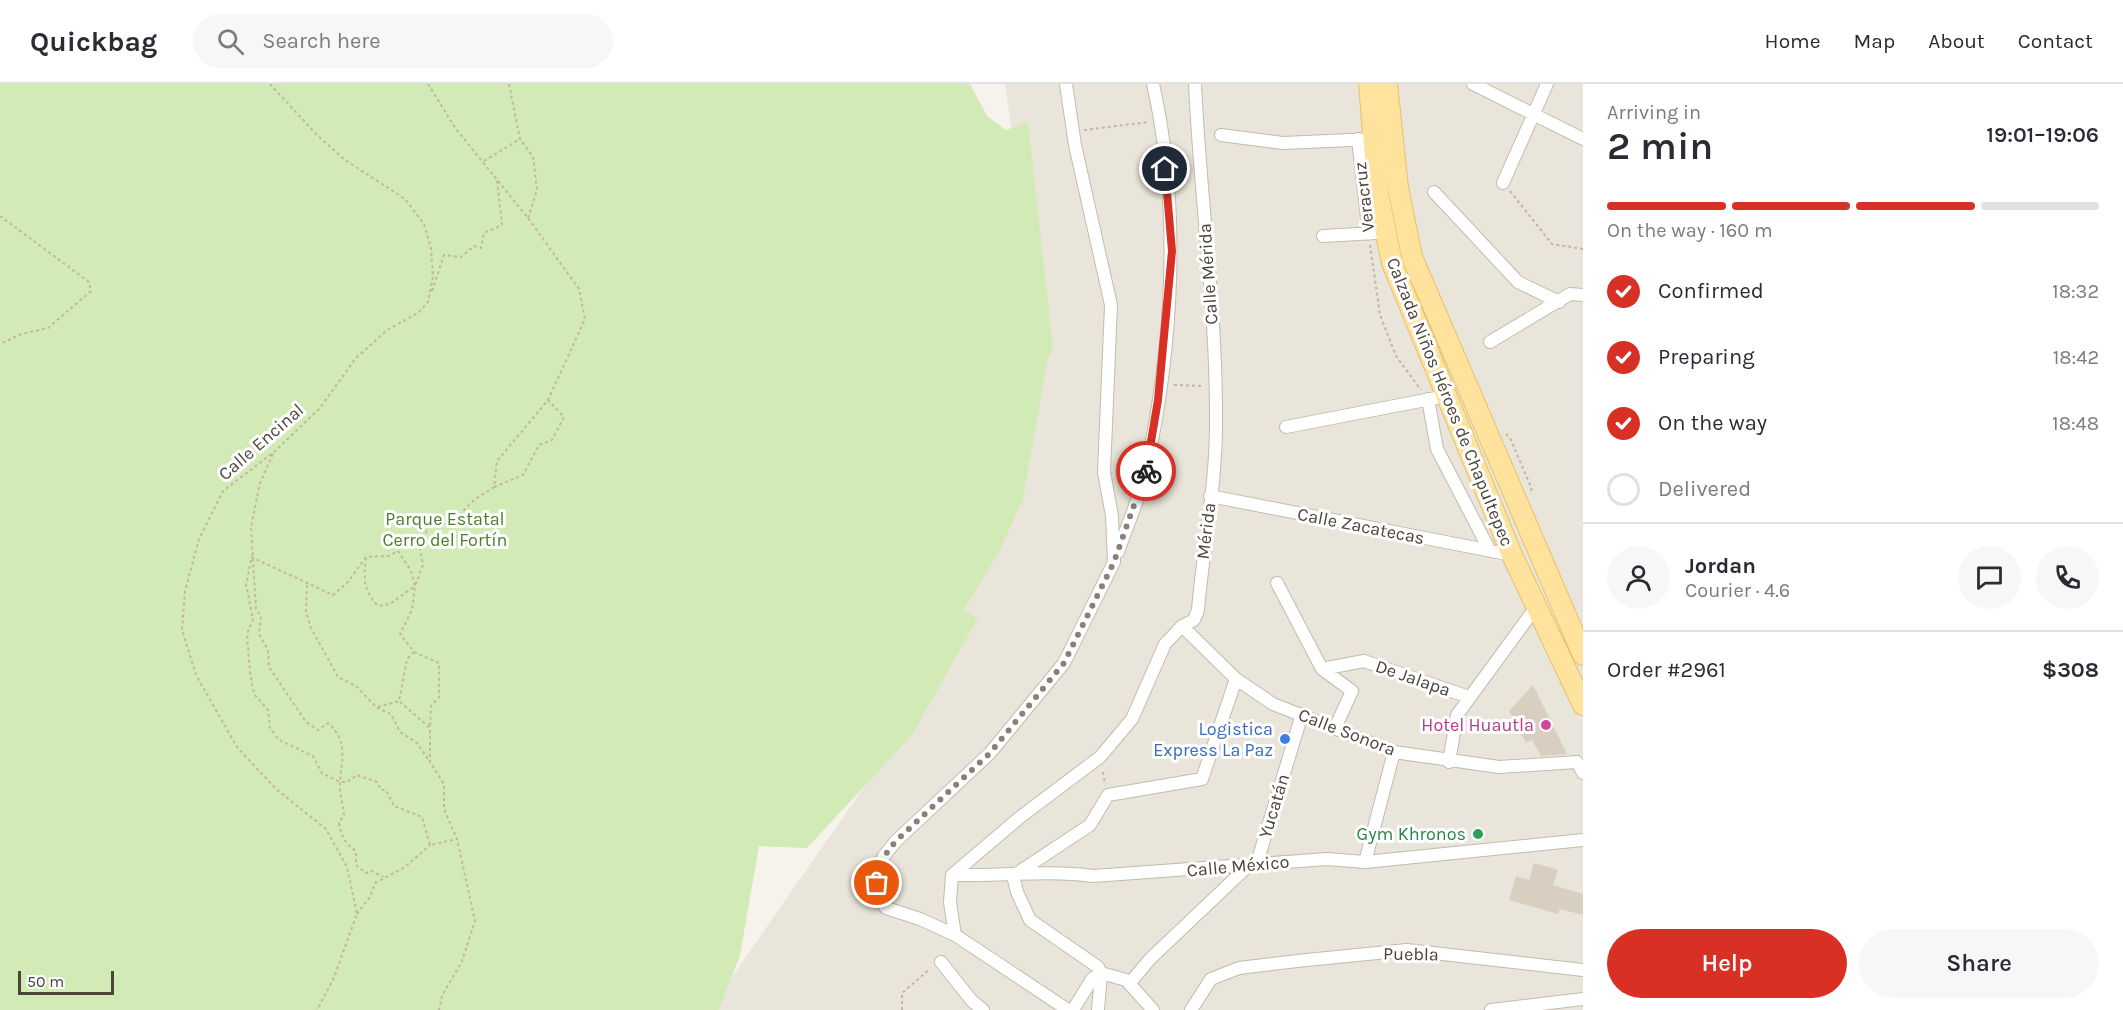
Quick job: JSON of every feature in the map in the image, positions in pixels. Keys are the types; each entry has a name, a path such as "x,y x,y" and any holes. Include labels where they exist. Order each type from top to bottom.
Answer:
{"main road":[{"name":"Calzada Niños Héroes de Chapultepec","path":"1369,84 1365,139 1378,193 1377,233 1392,263 1437,397 1583,705"},
{"name":"Calzada Niños Héroes de Chapultepec","path":"1387,84 1398,188 1412,257 1583,655"}],"street":[{"path":"1066,84 1111,305 1104,472 1112,516 1114,562"},
{"path":"1153,84 1161,120 1172,251 1160,384 1145,472 1114,562 1064,663 990,753 896,841 884,856 877,870 877,896 886,908 920,919 955,936 1071,1010 1092,979 1101,973 1111,974 1130,983 1153,1010"},
{"name":"Calle Mérida","path":"1195,84 1197,139 1212,287 1216,428"},
{"path":"1473,84 1583,139"},
{"path":"1503,183 1547,84"},
{"path":"1221,135 1283,143 1365,139"},
{"path":"1434,192 1518,282 1559,302"},
{"path":"1323,236 1377,233"},
{"path":"1490,342 1570,294 1583,295"},
{"path":"1286,427 1437,397 1437,448 1490,551"},
{"name":"Mérida","path":"952,875 1020,818 1100,757 1132,718 1165,644 1182,626 1194,620 1198,610 1216,428"},
{"name":"Calle Zacatecas","path":"1210,496 1512,555"},
{"path":"1277,583 1322,669 1352,691 1335,728"},
{"path":"1449,762 1457,715 1536,607"},
{"name":"Calle Sonora","path":"1182,626 1236,679 1273,704 1394,752 1449,762 1498,766 1580,767"},
{"name":"De Jalapa","path":"1322,669 1364,661 1470,697"},
{"path":"1098,1010 1101,973 1094,963 1030,920 1017,892 1013,876 1090,825 1107,795 1202,779 1236,679"},
{"name":"Yucatán","path":"1252,865 1302,714"},
{"path":"1365,862 1394,752"},
{"name":"Calle México","path":"952,875 1013,876 1066,873 1093,876 1327,859 1365,862 1583,840"},
{"path":"1130,983 1150,959 1252,865"},
{"path":"952,875 950,902 955,936"},
{"name":"Puebla","path":"1191,1010 1211,979 1239,968 1407,950 1583,970"},
{"path":"941,962 973,1005 983,1010"},
{"path":"1491,1010 1583,999"}],"path":[{"path":"270,84 317,135 345,160 405,199 424,224 431,248 433,276 428,302"},
{"path":"428,84 456,129 528,218 579,289 585,319 548,400 497,461 494,488"},
{"path":"509,84 520,139 534,157 537,190 528,218"},
{"path":"1074,131 1161,120"},
{"path":"484,161 520,139"},
{"path":"428,302 444,255 461,257 474,246 481,248 484,233 502,225 497,178"},
{"path":"1503,183 1552,244 1583,249"},
{"path":"0,216 89,282 91,291 48,328 21,334 0,344"},
{"name":"Veracruz","path":"1377,233 1380,315 1396,356 1437,397"},
{"name":"Calle Encinal","path":"357,914 348,867 326,829 276,789 237,747 196,675 182,630 185,591 199,539 223,491 274,452 319,409 356,358 387,330 418,313 428,302"},
{"path":"1160,384 1216,387"},
{"path":"430,762 431,706 439,697 439,663 414,652 400,634 412,610 415,586 423,564 420,550 428,526 447,525 463,515 473,502 494,488 523,475 539,445 552,440 564,417 548,400"},
{"path":"274,452 260,483 251,527 256,609 261,616 259,634 268,650 269,667 306,722 318,730 328,723 334,728 344,749 340,782 344,815 339,823 341,832 348,846 356,851 356,866 366,873 372,871 383,877"},
{"path":"366,557 388,556 398,551 411,571 415,586"},
{"path":"252,557 333,595 348,582 366,557"},
{"path":"252,557 246,585 253,619 247,634 254,694 268,710 270,728 279,740 313,756 322,773 340,782 347,782 357,775 377,782 381,790 386,790 394,806 422,817 430,845"},
{"path":"366,557 364,582 367,593 378,606 390,604 415,586"},
{"path":"307,584 306,611 311,628 338,676 357,686 377,708 391,714 400,732 417,743 444,784 444,809 457,839 475,921 462,961 442,996 439,1010"},
{"path":"399,701 408,659 414,652"},
{"path":"377,708 399,701"},
{"path":"399,701 430,728"},
{"path":"1100,757 1107,795"},
{"path":"317,1010 333,980 357,914 370,897 375,883 405,867 430,845 457,839"},
{"path":"902,1010 902,993 910,983 941,962"}],"shaded area":[{"path":"1005,84 1583,84 1583,1010 709,1010 933,688 1035,289"}],"green space":[{"name":"Parque Estatal Cerro del Fortín","path":"0,84 970,84 987,116 1006,130 1028,122 1053,348 1047,362 1023,499 998,554 963,611 978,618 912,735 807,848 759,846 740,955 719,1010 0,1010"}],"building":[{"path":"1533,685 1567,754 1541,756 1532,740 1526,743 1509,711"},
{"path":"1534,863 1558,870 1553,885 1583,894 1583,915 1560,909 1558,914 1509,900 1516,876 1529,880"}],"way so far":[{"path":"877,883 877,870 884,856 896,841 932,810 990,753 1064,663 1114,562 1146,471"}],"place":[{"name":"Hotel Huautla","path":"1546,725"},
{"name":"Logistica Express La Paz","path":"1285,739"},
{"name":"Gym Khronos","path":"1478,834"}],"route":[{"path":"1146,471 1158,400 1172,251 1165,169"}]}
